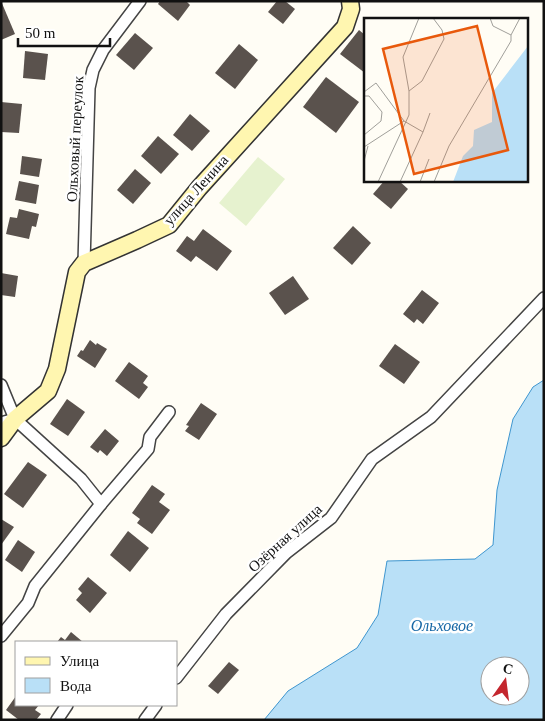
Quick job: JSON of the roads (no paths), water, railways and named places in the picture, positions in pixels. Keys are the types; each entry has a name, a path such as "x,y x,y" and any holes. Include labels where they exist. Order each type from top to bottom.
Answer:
{"street":[{"name":"Ольховый переулок","path":"84,263 90,88 94,70 103,50 140,1"},
{"name":"улица Ленина","path":"84,263 169,224 198,188 345,27 350,10 350,1"},
{"path":"1,438 8,421 48,391 57,369 77,272 84,263"},
{"name":"Озёрная улица","path":"178,676 233,608 286,553 332,518 372,459 431,417 544,298"},
{"path":"1,385 8,421 81,479 101,504"},
{"path":"1,636 28,603 35,586 148,449 150,437 169,412"},
{"path":"57,720 66,706"},
{"path":"145,720 155,706"}],"water":[{"name":"Ольховое","path":"544,380 544,720 264,720 288,691 357,648 378,615 387,561 475,559 493,545 497,490 513,419 533,387"}]}
